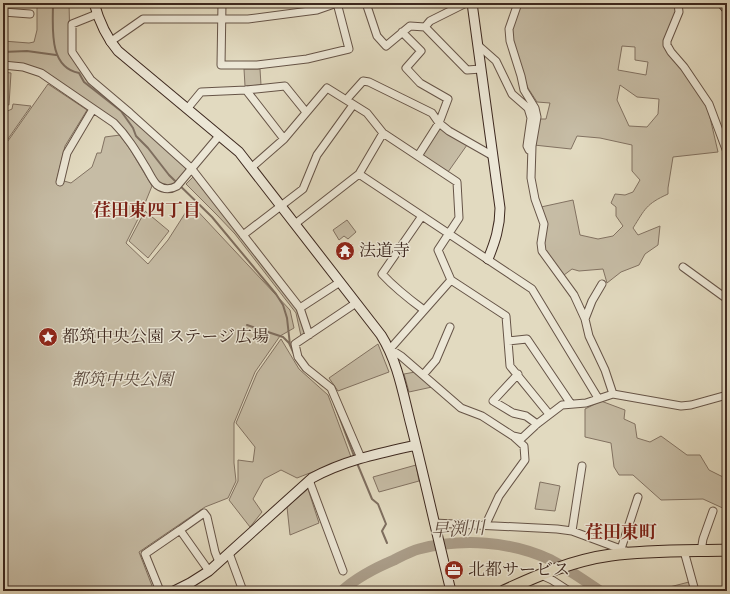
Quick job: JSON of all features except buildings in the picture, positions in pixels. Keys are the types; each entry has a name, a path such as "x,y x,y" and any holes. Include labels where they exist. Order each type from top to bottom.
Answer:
{"main road":[{"path":"504,591 541,575 576,563 625,551 727,550"}],"street":[{"path":"94,3 97,14 110,42 118,52 239,152 280,207 295,224 381,335 390,350 395,363 451,591"},
{"path":"110,42 143,19 222,20 248,19 317,10 337,3 349,50 257,65 221,66 222,20 222,3"},
{"path":"366,3 377,36 386,46 410,26 425,27 467,70 481,69"},
{"path":"425,27 430,21 466,3"},
{"path":"472,3 500,208 500,221 496,239 488,259"},
{"path":"518,3 509,29 510,41 524,90 536,112 537,117 532,153 531,178 535,199 544,224 541,243 542,251 574,295 585,319 589,336 613,394"},
{"path":"678,3 679,12 667,41 667,45 709,104 727,152"},
{"path":"722,3 727,10"},
{"path":"3,12 30,14"},
{"path":"97,14 72,24 72,52 91,80 130,113 190,170 300,308 309,334"},
{"path":"402,32 421,52 406,68 420,83 448,99 439,123 418,156"},
{"path":"479,46 496,61 512,94 528,108 531,118 527,146 532,153"},
{"path":"3,65 23,67 40,73 122,130 156,184 161,187 169,189 177,186 219,136"},
{"path":"346,100 363,81 369,82 432,113 439,123 449,131 493,156"},
{"path":"187,109 202,92 285,86 306,112"},
{"path":"251,168 284,139 327,88 367,113 383,133 458,182 459,218 438,250 451,280 506,316 510,366 549,414"},
{"path":"246,90 284,139"},
{"path":"243,235 303,189 317,155 353,105"},
{"path":"60,182 67,153 93,109"},
{"path":"295,224 359,174 383,133"},
{"path":"359,174 532,289 598,398"},
{"path":"422,216 382,274 403,295 424,310"},
{"path":"682,267 727,299"},
{"path":"390,350 451,280"},
{"path":"300,308 340,282"},
{"path":"585,319 592,301 602,284"},
{"path":"356,303 294,344 298,357 310,372 331,388 361,458"},
{"path":"423,375 436,360 450,327"},
{"path":"508,341 527,339 571,404"},
{"path":"390,350 401,356 461,408 482,416 513,436 524,446 525,460 499,496 486,524"},
{"path":"518,374 493,401 513,414 526,416 536,424"},
{"path":"513,436 522,438 536,424 562,405 586,403 613,394 680,406 691,405 727,395"},
{"path":"174,591 209,571 309,480 329,469 361,458 416,445"},
{"path":"572,531 582,466"},
{"path":"309,480 343,571"},
{"path":"434,523 486,524 572,531 625,551 638,497"},
{"path":"701,550 703,539 713,511"},
{"path":"160,591 144,554 204,513 207,517 215,552 219,562"},
{"path":"180,530 209,571"},
{"path":"684,551 695,591"},
{"path":"229,553 243,591"},
{"path":"541,575 570,591"}],"green space":[{"path":"37,3 69,3 70,45 86,80 118,106 185,166 186,170 177,181 170,185 166,185 157,181 127,134 37,69 3,63 3,41 34,42 37,30"},
{"path":"519,3 674,3 676,13 666,38 708,109 718,152 673,157 668,194 650,204 640,216 633,228 638,235 660,226 658,245 645,254 639,265 621,272 607,283 603,269 579,271 572,269 564,275 543,250 541,207 573,200 580,235 598,239 613,236 623,226 616,216 616,207 611,203 615,194 625,195 633,192 640,180 632,171 632,145 600,138 577,136 571,149 534,145 539,119 546,119 550,103 537,102 528,88 522,73 510,29","holes":["622,46 635,47 635,60 648,62 646,75 618,70","620,85 637,97 659,99 658,114 647,127 629,126 617,100"]},
{"path":"244,69 260,69 261,85 245,86"},
{"path":"3,72 11,73 9,105 3,104"},
{"name":"都筑中央公園","path":"48,84 87,110 65,146 57,179 71,183 92,167 97,153 101,153 105,137 120,135 152,186 126,243 148,264 168,240 191,204 290,310 294,328 280,336 255,372 234,423 234,463 236,481 228,498 205,507 139,552 154,591 3,591 3,148"},
{"path":"13,104 31,106 3,146 3,113 12,109"},
{"path":"439,128 467,145 448,172 423,154"},
{"path":"193,177 299,310 306,334 301,336 296,313 235,234 186,184"},
{"path":"145,211 169,231 148,258 129,241"},
{"path":"347,220 356,232 348,239 344,236 339,240 333,230"},
{"path":"281,339 299,369 328,395 351,457 297,478 281,470 264,479 253,499 262,512 250,527 229,500 238,481 238,460 253,462 255,447 236,423 257,373"},
{"path":"378,344 389,372 338,391 329,378"},
{"path":"415,372 432,387 409,392 404,374"},
{"path":"601,401 625,410 624,419 635,424 637,438 650,442 661,436 687,455 700,455 709,470 727,479 727,510 703,499 661,500 633,475 619,475 614,467 611,443 585,437 585,409"},
{"path":"416,465 419,481 379,492 373,477"},
{"path":"540,482 560,486 555,511 535,509"},
{"path":"308,489 319,523 290,535 287,507"},
{"path":"689,582 691,591 654,591"}],"waterway":[{"path":"53,3 54,45 57,55 62,63 69,69 79,73 84,82 121,111 133,128 136,136 148,148 169,175 212,217 276,294 283,305 287,318 290,345"},
{"path":"3,52 27,51 56,55"},
{"path":"247,325 283,337 289,343 294,354"},
{"path":"304,370 323,386"},
{"path":"334,403 354,456"},
{"path":"357,463 372,499 378,504 386,524 382,531 387,543"},
{"name":"早渕川","path":"342,591 366,573 413,551 452,543 486,543 503,545 536,554 557,563 600,591"}],"place":[{"name":"法道寺","path":"345,251"},
{"name":"都筑中央公園 ステージ広場","path":"48,337"},
{"name":"北都サービス","path":"454,570"}],"district":[{"name":"荏田東四丁目","path":"147,211"},
{"name":"荏田東町","path":"621,533"}]}
